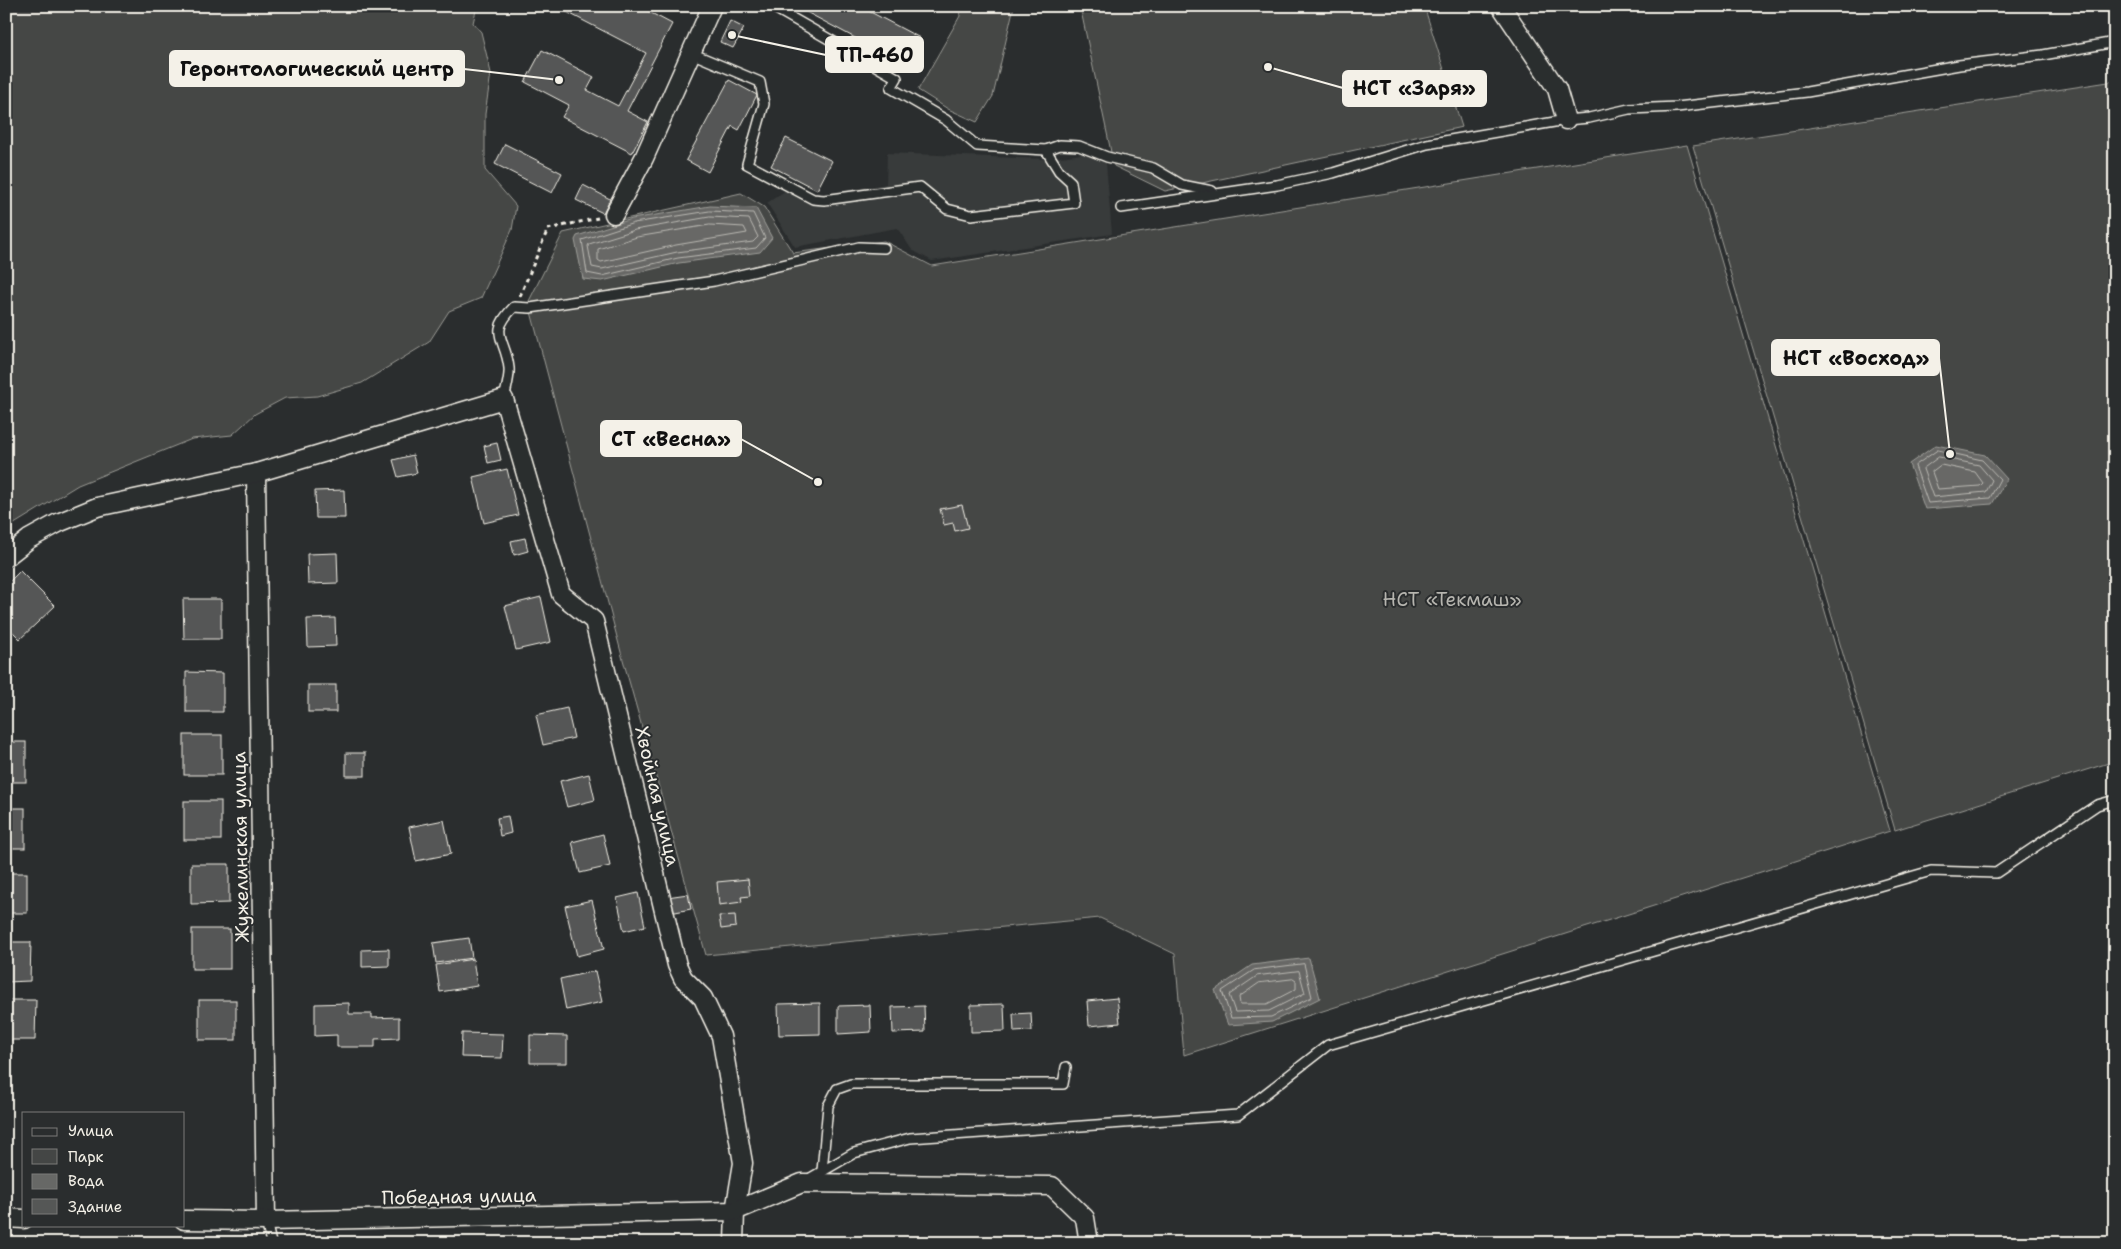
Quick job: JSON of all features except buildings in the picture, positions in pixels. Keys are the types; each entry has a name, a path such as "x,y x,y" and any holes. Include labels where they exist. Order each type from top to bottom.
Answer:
{"street":[{"path":"614,214 644,158 712,6"},
{"path":"1501,6 1557,89 1566,120"},
{"path":"6,557 29,539 58,523 97,507 256,473 504,399"},
{"name":"Хвойная улица","path":"504,399 561,594 594,621 677,965 683,978 703,998 721,1036 743,1163 735,1211 734,1243"},
{"name":"Жужелинская улица","path":"256,473 266,1221"},
{"path":"735,1211 802,1184 1052,1186 1085,1218 1089,1243"},
{"name":"Победная улица","path":"185,1220 266,1221 735,1211"},
{"path":"6,1218 22,1219"}],"lane":[{"path":"771,6 897,78 891,88 946,120 977,146 1046,150 1060,145 1078,146 1107,157 1153,168 1182,185 1218,193"},
{"path":"1122,208 1276,185 1333,172 1427,144 1566,120 1589,118 1630,109 1677,107 1807,92 1959,65 2043,55 2115,42"},
{"path":"691,52 760,82 764,104 747,164 813,199 824,200 920,186 947,209 971,216 1074,203 1071,182 1058,170 1046,150"},
{"path":"504,399 510,369 498,331 504,318 514,308 530,308 714,281 859,247 884,248"},
{"path":"802,1184 854,1153 910,1138 1238,1115 1328,1046 1931,871 1996,873 2097,805 2115,800"},
{"path":"822,1171 828,1106 837,1090 851,1084 1063,1084 1066,1067"},
{"path":"266,1221 271,1243"}],"path":[{"path":"514,308 548,229 614,214"}],"shaded area":[{"path":"887,153 1046,159 1089,153 1106,163 1112,234 932,261 912,250 897,228 795,247 767,203 788,189 798,198 886,184"}],"green space":[{"path":"6,6 477,6 473,23 481,32 491,73 485,114 485,170 516,206 512,230 481,298 449,311 429,342 362,383 317,396 285,398 255,414 232,435 192,439 78,485 6,529"},
{"path":"959,6 1014,6 993,96 977,122 948,109 918,90 960,16"},
{"path":"1080,6 1424,6 1462,127 1165,191 1114,166"},
{"path":"2115,81 2115,761 1895,830 1693,146"},
{"name":"НСТ «Текмаш»","path":"1687,145 1890,831 1184,1055 1175,954 1100,918 706,955 622,656 530,308 529,301 563,233 741,193 764,207 793,253 884,241 932,266"}],"water":[{"path":"710,206 756,208 772,238 760,252 679,263 602,281 583,279 575,240 577,236 632,219"},
{"path":"1936,445 1985,455 2007,479 1992,504 1925,509 1909,464"},
{"path":"1309,958 1320,998 1272,1022 1228,1025 1215,990 1252,965"}],"place":[{"name":"ТП-460","path":"732,35"},
{"name":"НСТ «Заря»","path":"1268,67"},
{"name":"Геронтологический центр","path":"559,80"},
{"name":"НСТ «Восход»","path":"1950,454"},
{"name":"СТ «Весна»","path":"818,482"}]}
